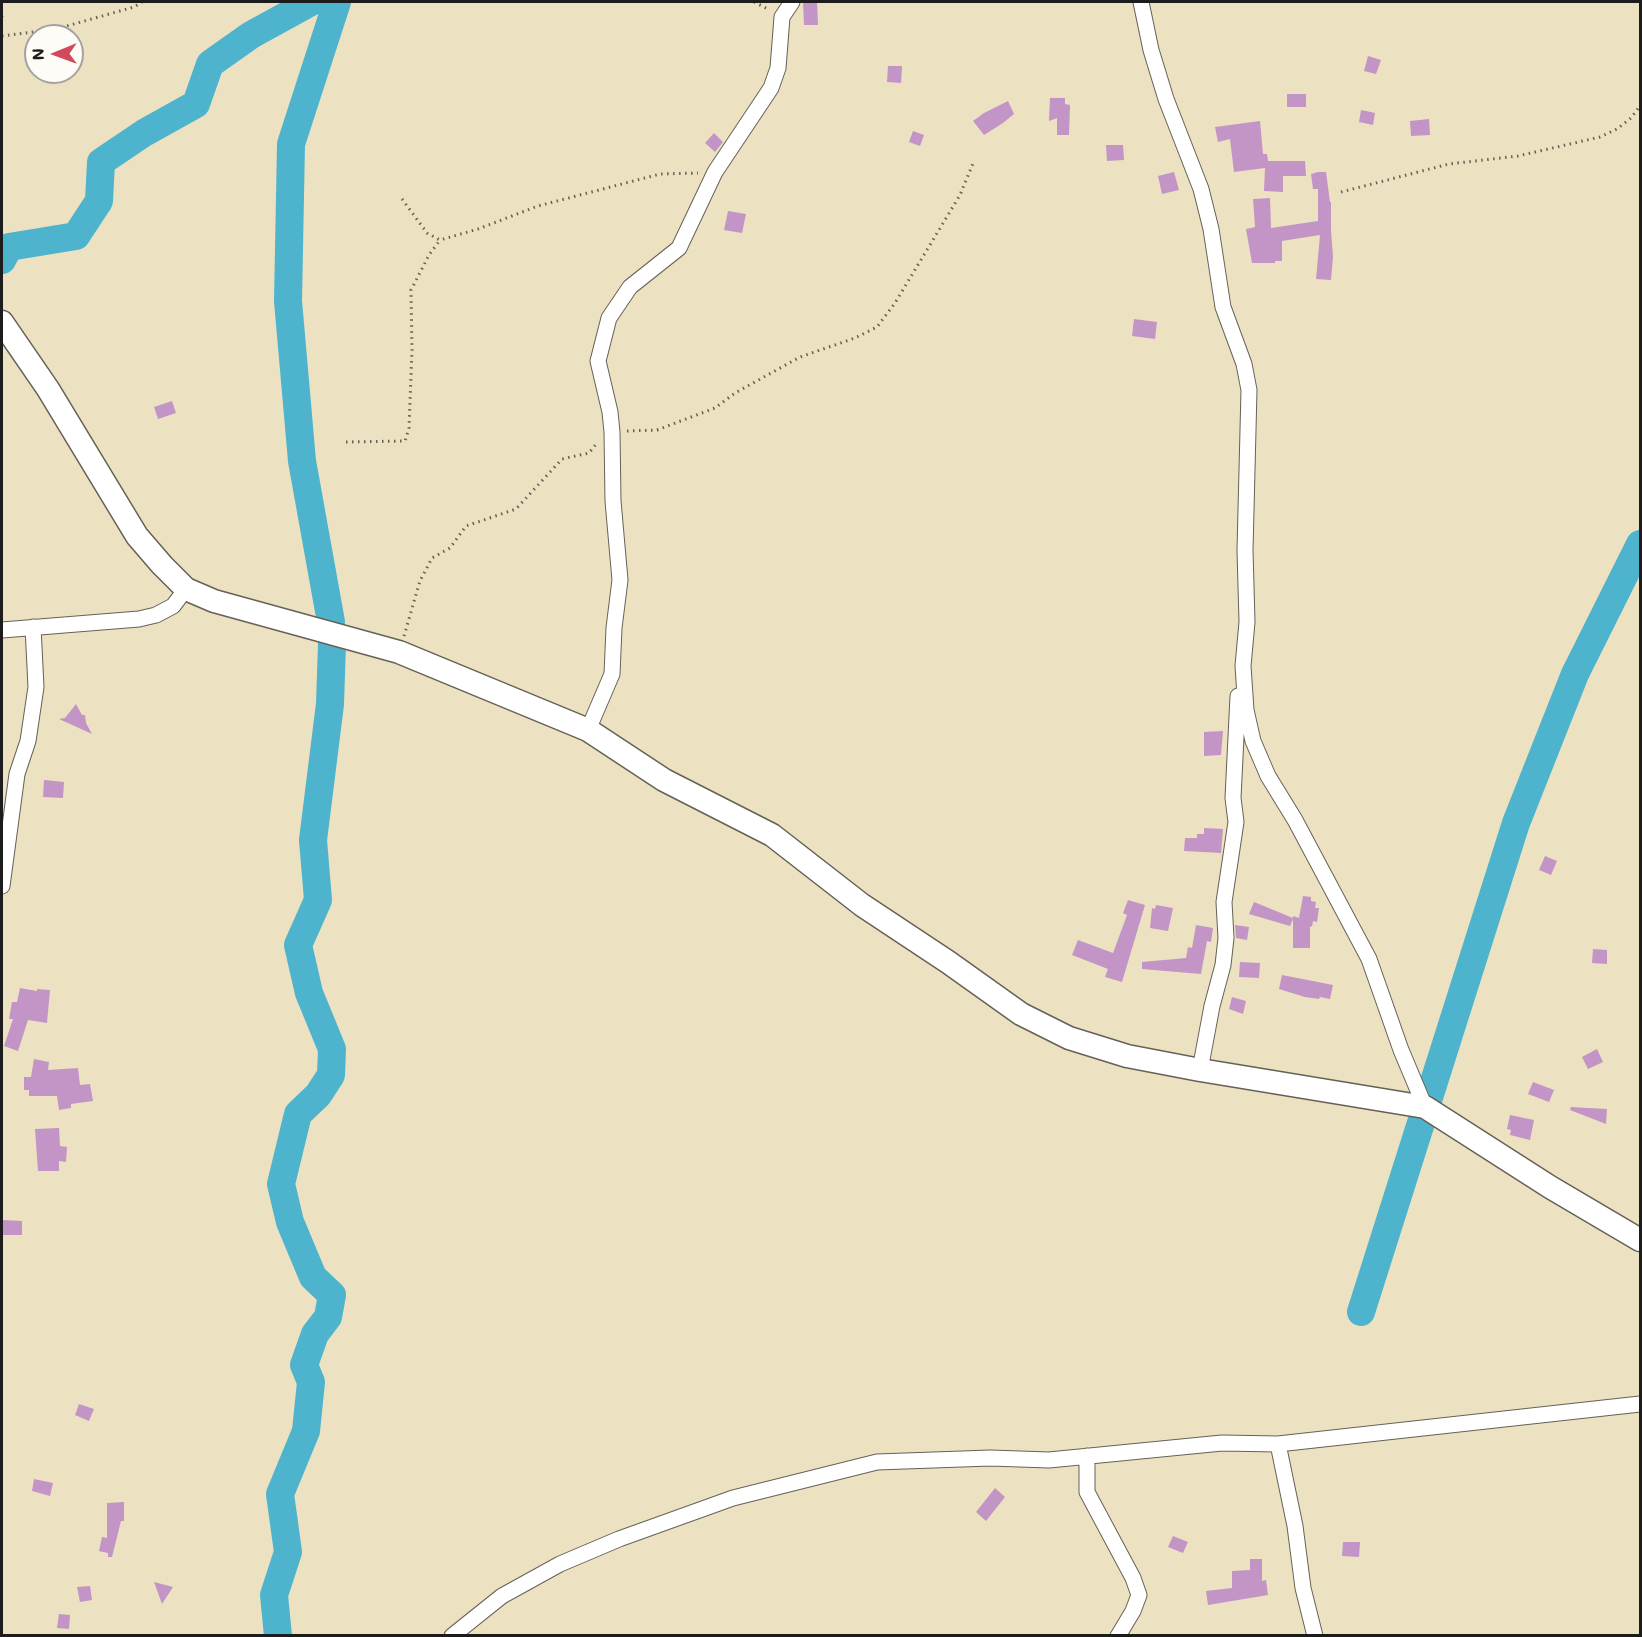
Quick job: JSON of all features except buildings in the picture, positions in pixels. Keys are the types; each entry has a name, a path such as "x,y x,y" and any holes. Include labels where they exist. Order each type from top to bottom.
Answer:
{"street":[{"path":"588,730 612,674 614,628 620,580 613,501 610,412 598,361 609,318 630,287 679,248 715,172 771,88 778,68 782,17 792,2"},
{"path":"1142,2 1151,50 1163,89 1201,189 1211,229 1223,307 1244,364 1249,390 1245,550 1247,622 1243,666 1236,703 1233,798 1236,822 1224,902 1226,938 1223,965 1212,1006 1200,1070"},
{"path":"2,322 48,389 137,536 186,589 214,601 399,652 588,730 664,780 772,835 862,905 1022,1014 1069,1038 1127,1056 1425,1107 1550,1187 1641,1240"},
{"path":"2,630 139,619 156,615 173,606 186,589"},
{"path":"2,886 17,774 28,741 36,687 33,627"},
{"path":"1243,666 1245,710 1253,741 1268,776 1295,820 1369,959 1401,1050 1425,1107"},
{"path":"452,1635 502,1596 560,1564 619,1539 733,1498 877,1462 990,1458 1049,1460 1222,1443 1278,1444 1641,1404"},
{"path":"1278,1444 1295,1526 1303,1588 1315,1635"},
{"path":"1087,1456 1087,1492 1133,1578 1139,1595 1133,1611 1118,1635"}],"path":[{"path":"2,36 56,29 134,7 142,2"},
{"path":"1341,192 1449,164 1518,156 1600,137 1617,129 1641,106"},
{"path":"399,652 420,581 432,558 450,548 466,526 516,509 562,459 589,453 605,433 657,429 715,408 735,393 800,357 855,338 877,327 896,303 960,195 974,162"},
{"path":"346,442 405,441 409,428 411,290 429,255 440,240 478,229 538,206 660,174 715,172"},
{"path":"402,199 427,233 440,240"}],"waterway":[{"path":"2,260 9,247 76,236 99,201 101,162 144,133 196,104 210,64 251,35 311,2"},
{"path":"331,622 302,461 288,301 291,144 337,2"},
{"path":"1361,1312 1516,823 1575,674 1640,544"},
{"path":"278,1636 274,1595 288,1552 280,1494 306,1431 311,1382 304,1365 315,1334 328,1317 332,1295 313,1277 290,1222 281,1184 298,1114 318,1095 331,1075 332,1049 309,993 298,945 318,900 313,840 330,704 332,644"}]}
